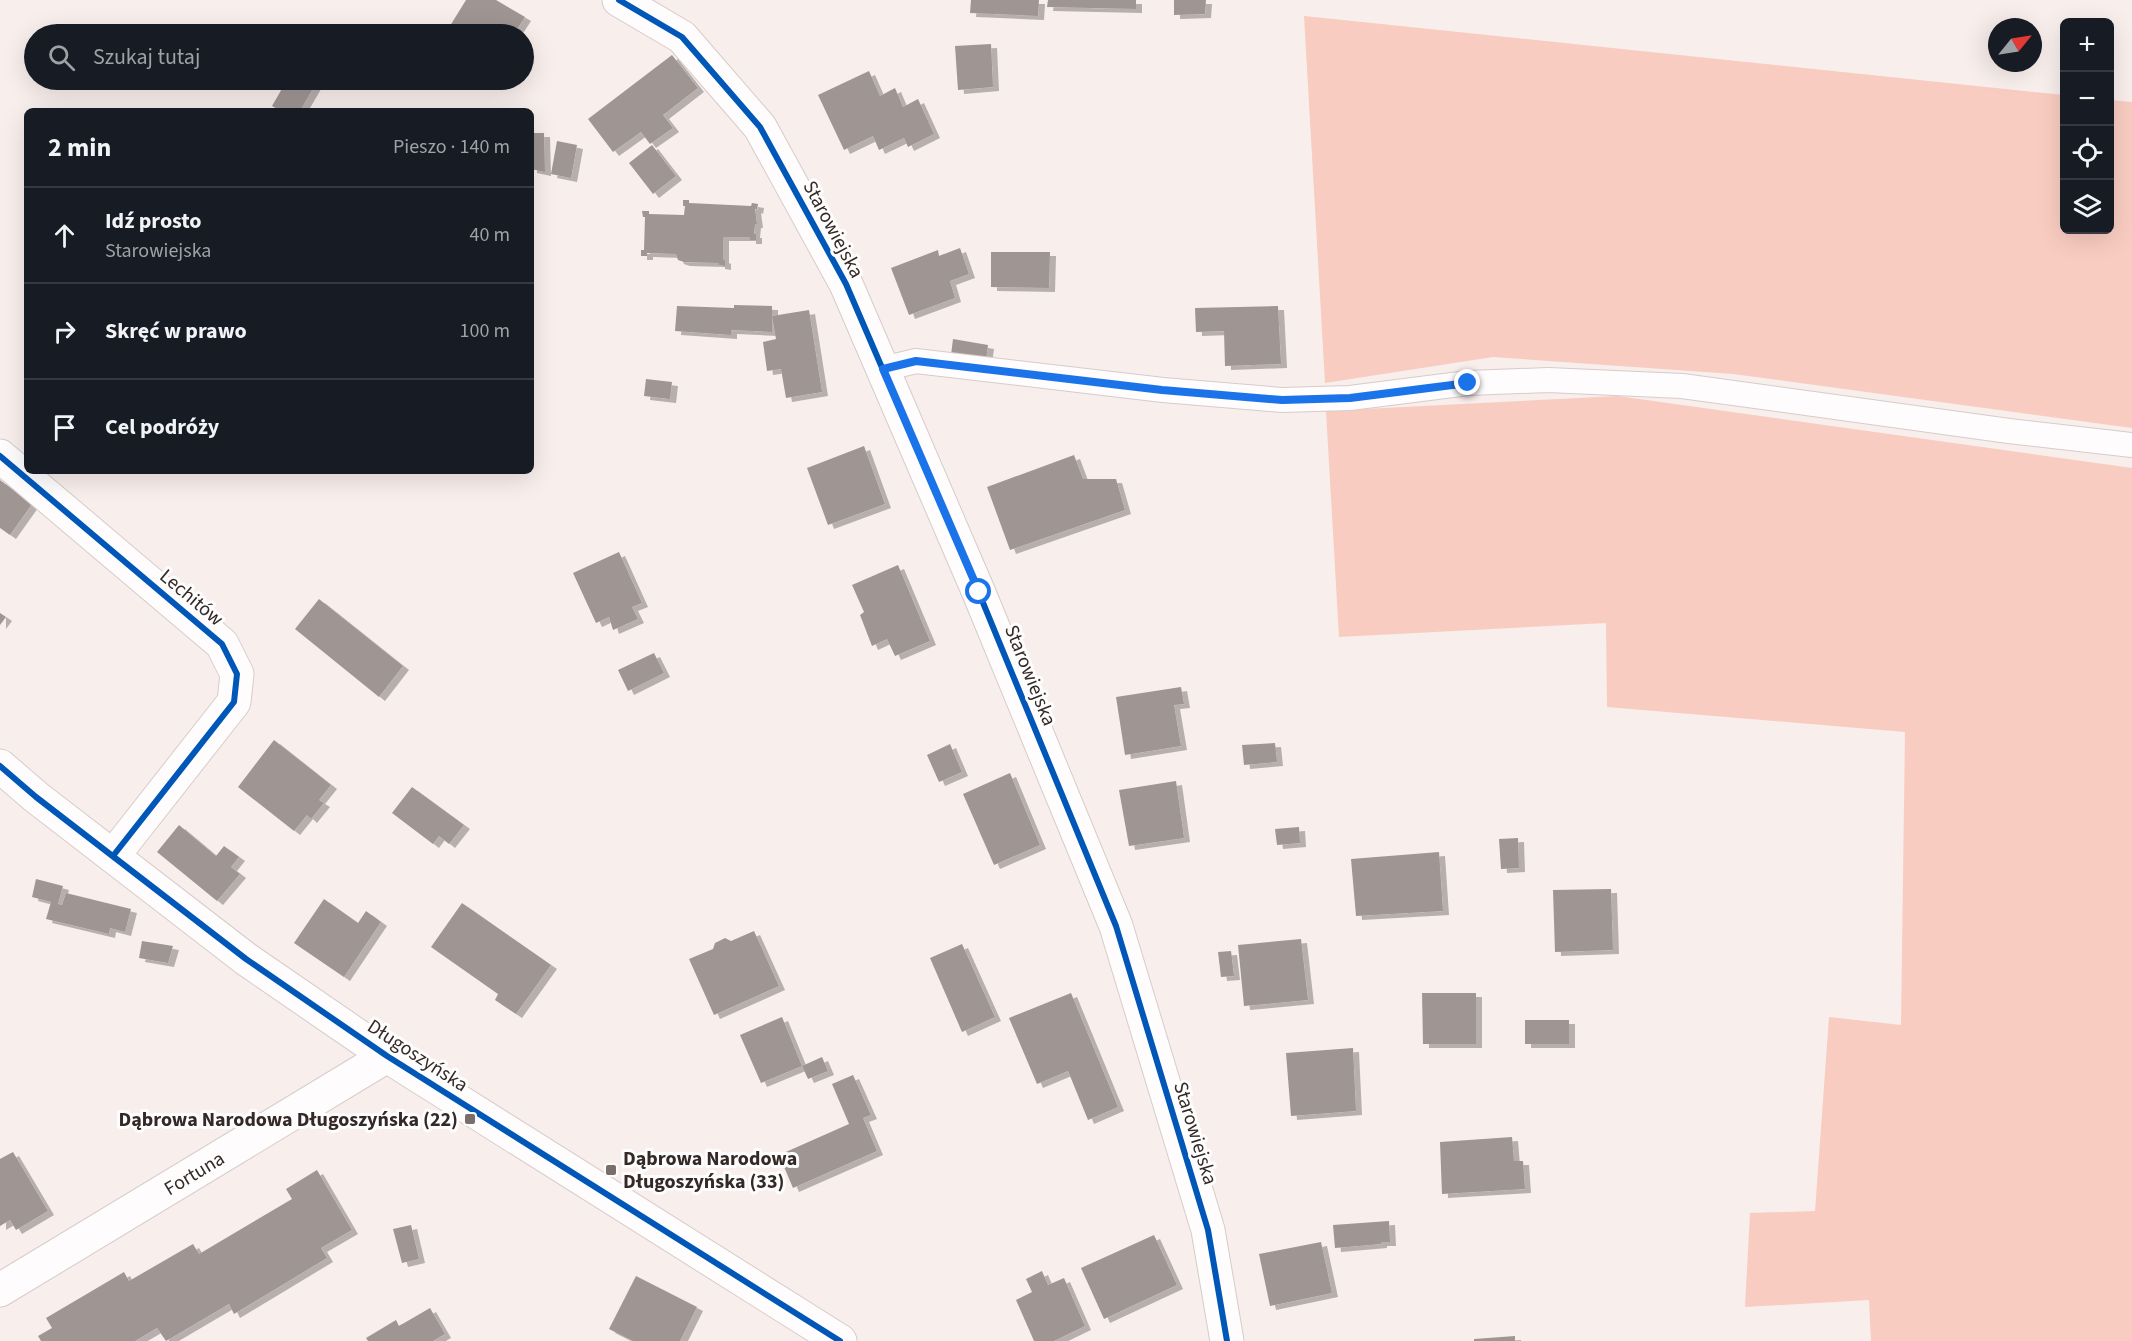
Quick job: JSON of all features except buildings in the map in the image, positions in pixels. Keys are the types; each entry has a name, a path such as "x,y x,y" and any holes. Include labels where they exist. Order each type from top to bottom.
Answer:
{"street":[{"name":"Starowiejska","path":"619,0 682,37 760,127 846,284 979,592 1116,926 1208,1230 1227,1341"},
{"name":"Lechitów","path":"0,456 222,644 237,674 234,702 113,856"},
{"name":"Długoszyńska","path":"0,766 36,797 246,959 387,1056 840,1341"},
{"name":"Fortuna","path":"0,1290 387,1056"}],"lane":[{"path":"883,369 916,361 1162,390 1282,400 1350,398 1468,383 1548,380 1682,386 2009,431 2132,445"}],"shaded area":[{"path":"1304,16 2060,95 2060,234 2114,234 2114,100 2132,102 2132,428 1733,374 1493,357 1325,383"},
{"path":"1618,396 2132,468 2132,1341 1871,1341 1869,1300 1745,1307 1750,1213 1815,1211 1829,1017 1901,1025 1905,732 1607,707 1606,623 1339,637 1326,411"}],"cycle path":[{"path":"619,0 682,37 760,127 846,284 979,593 1116,926 1208,1230 1227,1341"},
{"path":"0,456 222,644 237,674 234,702 113,856"},
{"path":"0,766 36,797 246,959 387,1056 840,1341"}],"place":[{"name":"Dąbrowa Narodowa Długoszyńska (22)","path":"470,1119"},
{"name":"Dąbrowa Narodowa Długoszyńska (33)","path":"611,1170"}],"route":[{"path":"979,592 883,369 916,361 1162,390 1282,400 1350,398 1468,383"}]}
